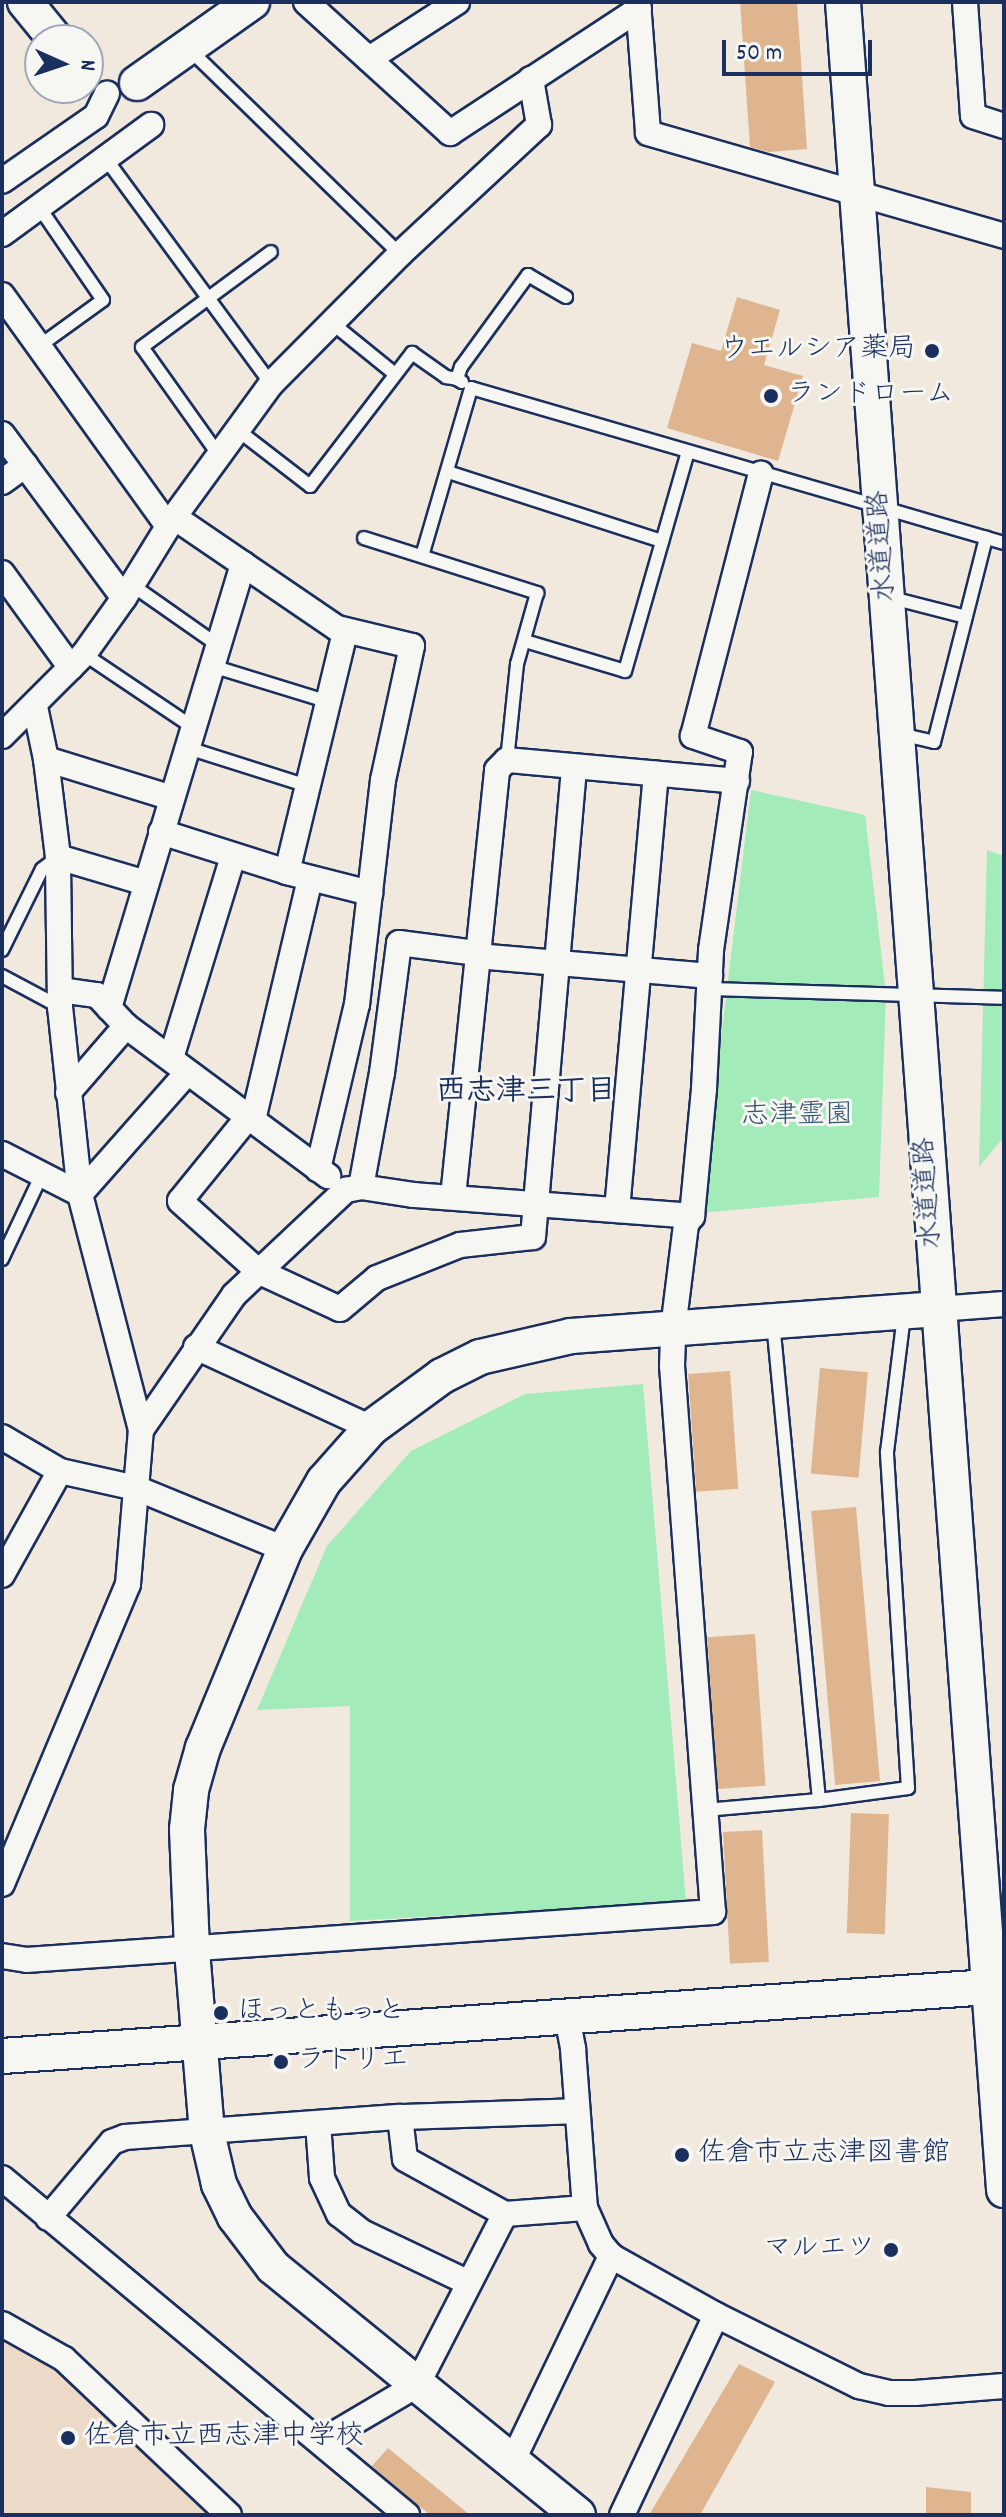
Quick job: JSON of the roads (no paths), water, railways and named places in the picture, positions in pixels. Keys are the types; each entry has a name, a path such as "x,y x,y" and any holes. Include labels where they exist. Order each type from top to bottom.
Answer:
{"street":[{"path":"25,2 43,24"},
{"path":"2,181 96,116 111,85 186,47 252,2"},
{"path":"306,2 450,133 639,5"},
{"path":"369,59 457,2"},
{"name":"水道道路","path":"843,2 938,1309 997,1987 1004,2190"},
{"path":"965,2 973,116 1004,126"},
{"path":"639,5 648,133 857,196 1004,236"},
{"path":"5,726 35,707 78,661 128,592 171,521 235,428 271,384 400,254 539,125 531,79"},
{"path":"2,234 151,125"},
{"path":"2,295 171,521 243,564 345,632 412,646 383,780 357,1004 318,1169"},
{"path":"2,434 128,592"},
{"path":"2,482 25,465"},
{"path":"2,1956 26,1960 713,1912 672,1366 673,1329 686,1224 692,1216 709,983 740,752 693,736 761,474"},
{"path":"109,1008 243,564"},
{"path":"2,573 78,661"},
{"path":"345,632 308,786 298,876 251,1118 180,1201 258,1271 340,1309 377,1278 460,1245 533,1237 574,768"},
{"path":"2,1884 128,1584 141,1430 80,1194 60,998 58,857 46,759 35,707"},
{"path":"46,759 172,798"},
{"path":"453,1197 497,770 507,760 737,781"},
{"path":"617,1210 656,774"},
{"path":"161,832 298,876 370,893"},
{"path":"80,1194 179,1065 233,856"},
{"path":"58,857 146,883"},
{"path":"141,1430 234,1295 354,1188 382,1073 399,943 639,970 709,983"},
{"path":"60,998 97,995 126,1026 318,1169 354,1188 692,1216"},
{"path":"68,1093 126,1026"},
{"path":"2,1154 80,1194"},
{"path":"578,2515 265,2258 235,2217 219,2184 207,2133 192,1949 187,1829 191,1790 203,1748 285,1549 324,1481 371,1428 442,1376 480,1357 571,1336 1004,1304"},
{"path":"196,1347 371,1428"},
{"path":"2,1437 60,1471 136,1488 285,1549"},
{"path":"2,1575 60,1471"},
{"path":"2,2056 997,1987"},
{"path":"567,2017 573,2049 585,2208 601,2244 611,2256 716,2315 859,2386 889,2393 1004,2386"},
{"path":"48,2218 112,2142 125,2137 400,2117 577,2111"},
{"path":"400,2117 405,2159 505,2214 585,2208"},
{"path":"318,2123 322,2178 339,2214 362,2232 467,2282"},
{"path":"2,2178 322,2441 407,2515"},
{"path":"322,2441 417,2385 467,2282 505,2214"},
{"path":"512,2462 611,2256"},
{"path":"622,2515 716,2315"},
{"path":"2,2324 64,2359 229,2515"}],"lane":[{"path":"186,47 400,254"},
{"path":"106,159 271,384"},
{"path":"38,347 103,300 39,207"},
{"path":"218,454 142,347 271,252"},
{"path":"457,379 461,367 528,275 566,297"},
{"path":"332,323 395,374"},
{"path":"235,428 310,486 412,353 446,377 457,379 471,388 1004,543"},
{"path":"422,556 471,388"},
{"path":"525,641 625,671 688,452"},
{"path":"448,472 662,541"},
{"path":"364,538 537,593 517,664 507,760"},
{"path":"897,733 934,742 986,538"},
{"path":"128,592 215,656 329,702"},
{"path":"888,597 966,617"},
{"path":"78,661 191,738 308,786"},
{"path":"2,950 42,869 58,857"},
{"path":"2,976 60,998"},
{"path":"709,983 916,996 1004,998"},
{"path":"2,1259 42,1174"},
{"path":"705,1810 908,1788 887,1452 904,1312"},
{"path":"773,1321 819,1800"}],"place":[{"name":"ウエルシア薬局","path":"932,351"},
{"name":"ランドローム","path":"771,396"},
{"name":"ほっともっと","path":"221,2013"},
{"name":"ラトリエ","path":"281,2062"},
{"name":"佐倉市立志津図書館","path":"682,2155"},
{"name":"マルエツ","path":"891,2250"},
{"name":"佐倉市立西志津中学校","path":"68,2438"}],"district":[{"name":"西志津三丁目","path":"526,1094"}],"park label":[{"name":"志津霊園","path":"797,1117"}]}
